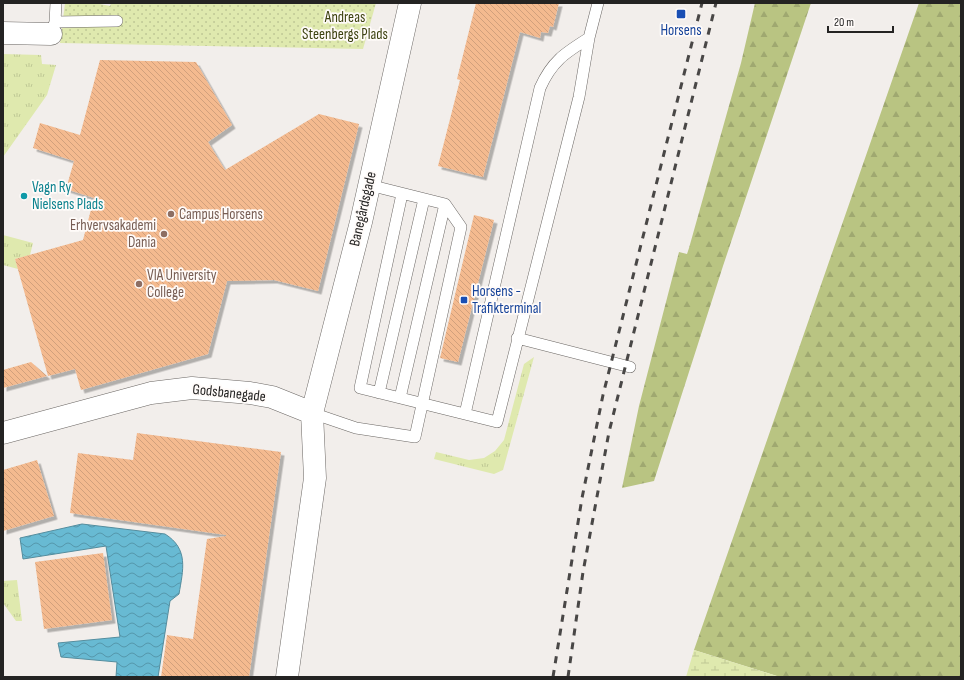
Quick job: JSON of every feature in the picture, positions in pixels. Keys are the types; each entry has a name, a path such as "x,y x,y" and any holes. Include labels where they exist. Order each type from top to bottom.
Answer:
{"street":[{"name":"Banegårdsgade","path":"312,413 369,186 410,3"},
{"path":"3,33 53,28"},
{"name":"Godsbanegade","path":"3,433 152,393 192,388 264,396 312,413"},
{"path":"287,677 315,478 312,413"}],"lane":[{"path":"56,3 53,28 117,21"},
{"path":"402,194 360,388 497,422 579,97 589,38 598,3"},
{"path":"465,414 540,88 547,72 555,62 565,53 589,38"},
{"path":"312,413 356,428 415,437 461,227 445,204 369,186"},
{"path":"379,393 424,199"},
{"path":"400,398 445,204"},
{"path":"517,338 596,355 630,367"}],"green space":[{"name":"Andreas Steenbergs Plads","path":"65,3 95,3 110,6 111,3 376,3 363,49 60,43"},
{"path":"755,3 811,3 723,266 654,481 622,488 639,406 679,252 687,254 689,248 741,63"},
{"path":"919,3 961,3 961,677 780,677 694,650"},
{"path":"3,54 41,55 42,64 56,65 47,95 3,157"},
{"path":"3,235 33,243 30,255 15,259 18,269 3,265"},
{"path":"534,357 503,470 494,474 434,459 436,452 469,460 484,458 495,451 504,440 524,364"},
{"path":"17,580 22,621 16,621 3,603 3,581"},
{"path":"694,650 780,677 686,677"}],"water":[{"path":"82,524 165,534 178,546 181,553 183,568 182,577 179,594 170,601 158,677 116,677 117,662 61,657 58,643 120,637 106,546 23,559 20,538"}],"building":[{"path":"476,3 559,3 553,27 550,26 548,33 541,32 540,38 520,32 483,177 438,166 460,80 457,79"},
{"name":"Campus Horsens","path":"100,60 196,62 232,125 208,142 225,170 319,114 359,124 318,291 274,280 227,281 208,354 81,390 75,369 48,376 15,259 83,240 94,198 66,189 74,161 33,148 40,123 80,135"},
{"path":"474,215 494,220 458,362 440,358"},
{"path":"31,362 47,376 3,388 3,370"},
{"path":"137,433 281,452 249,677 161,677 167,635 193,639 207,539 226,535 70,513 78,453 133,460"},
{"path":"37,460 54,516 3,531 3,470"},
{"path":"103,553 112,620 44,629 35,562"}],"railway":[{"path":"553,677 582,498 603,395 702,3"},
{"path":"568,677 583,572 609,432 716,3"}],"place":[{"name":"Horsens","path":"681,14"},
{"name":"Vagn Ry Nielsens Plads","path":"24,196"},
{"name":"Campus Horsens","path":"171,214"},
{"name":"Erhvervsakademi Dania","path":"164,234"},
{"name":"VIA University College","path":"139,284"},
{"name":"Horsens - Trafikterminal","path":"464,300"}]}
